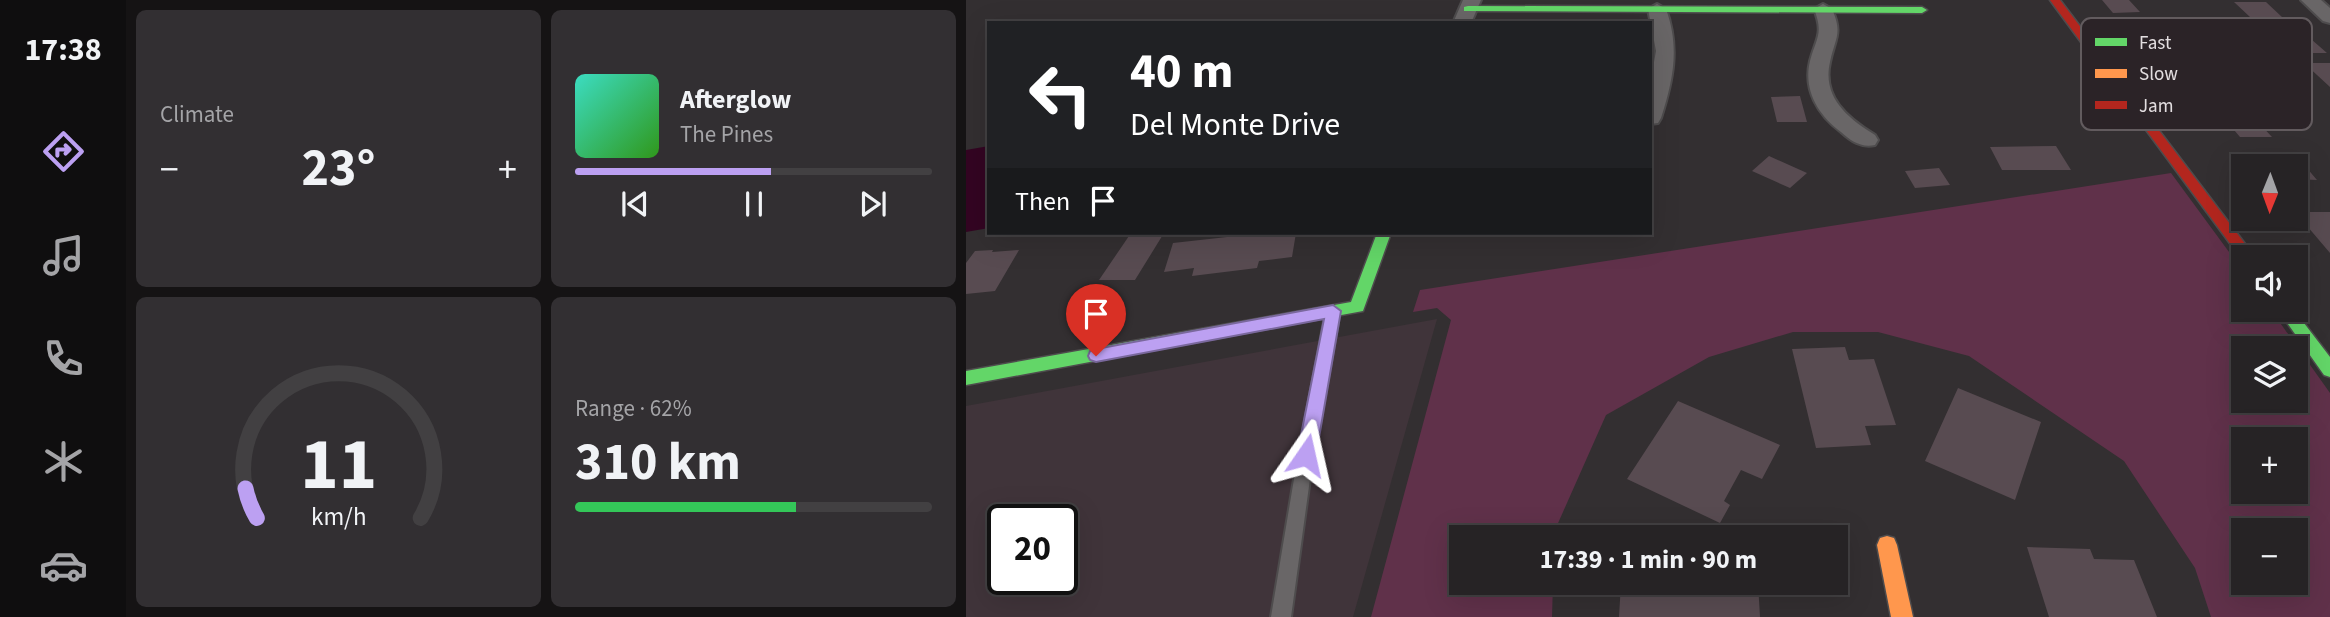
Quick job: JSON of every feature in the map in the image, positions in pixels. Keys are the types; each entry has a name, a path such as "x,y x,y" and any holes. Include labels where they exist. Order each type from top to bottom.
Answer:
{"street":[{"path":"2055,0 2081,35"},
{"path":"2310,0 2330,17"},
{"path":"1467,10 1823,9 1889,5 1922,10"},
{"path":"1652,112 1662,82 1667,33 1657,9"},
{"path":"1823,9 1831,26 1831,37 1821,59 1818,75 1820,92 1827,107 1838,120 1867,140"},
{"path":"2153,130 2239,245"},
{"path":"966,378 1357,307 1383,235"},
{"path":"2296,322 2330,370"},
{"path":"1886,545 1902,617"}],"lane":[{"path":"1281,617 1302,479 1333,311"}],"shaded area":[{"path":"987,146 987,228 966,232 966,150"},
{"path":"2171,173 2231,255 2231,322 2280,322 2289,336 2231,336 2231,413 2308,413 2308,362 2330,393 2330,617 2211,617 2195,568 2124,461 1969,356 1878,332 1793,332 1709,357 1606,415 1557,525 1449,525 1449,595 1553,595 1552,617 1371,617 1451,320 1437,308 1413,312 1420,290"},
{"path":"1437,319 1353,617 966,617 966,406"}],"building":[{"path":"2102,0 2129,0 2140,12 2113,13"},
{"path":"2234,2 2266,2 2283,18 2250,17"},
{"path":"2312,40 2327,53 2312,53"},
{"path":"2312,63 2330,63 2330,87 2312,70"},
{"path":"1800,96 1807,122 1777,122 1771,97"},
{"path":"2234,130 2265,130 2272,137 2240,137"},
{"path":"2056,146 2071,170 2002,170 1990,147"},
{"path":"1769,156 1807,173 1790,188 1752,171"},
{"path":"1939,168 1950,185 1915,188 1905,171"},
{"path":"2308,169 2317,180 2308,180"},
{"path":"2308,212 2330,212 2330,253 2308,227"},
{"path":"1130,235 1163,235 1135,280 1099,280"},
{"path":"1245,235 1296,235 1292,257 1259,261 1257,268 1192,276 1194,268 1164,272 1173,243"},
{"path":"993,250 992,252 1019,250 995,291 966,294 966,263 975,251"},
{"path":"1845,347 1849,360 1874,359 1896,425 1865,426 1871,445 1816,448 1792,349"},
{"path":"1958,388 2041,422 2015,500 1925,461"},
{"path":"1678,401 1780,445 1762,479 1741,470 1724,501 1730,505 1720,523 1627,479"},
{"path":"2027,547 2090,549 2094,559 2134,560 2157,617 2049,617"},
{"path":"1620,595 1759,595 1760,617 1619,617"}],"traffic: fast":[{"path":"1468,9 1922,10"},
{"path":"966,378 1357,307 1383,235"},
{"path":"2295,322 2330,370"}],"traffic: slow":[{"path":"1887,545 1902,617"}],"traffic: jam":[{"path":"2055,0 2081,35"},
{"path":"2153,130 2239,245"}],"route":[{"path":"1096,356 1333,311 1306,455"}]}
